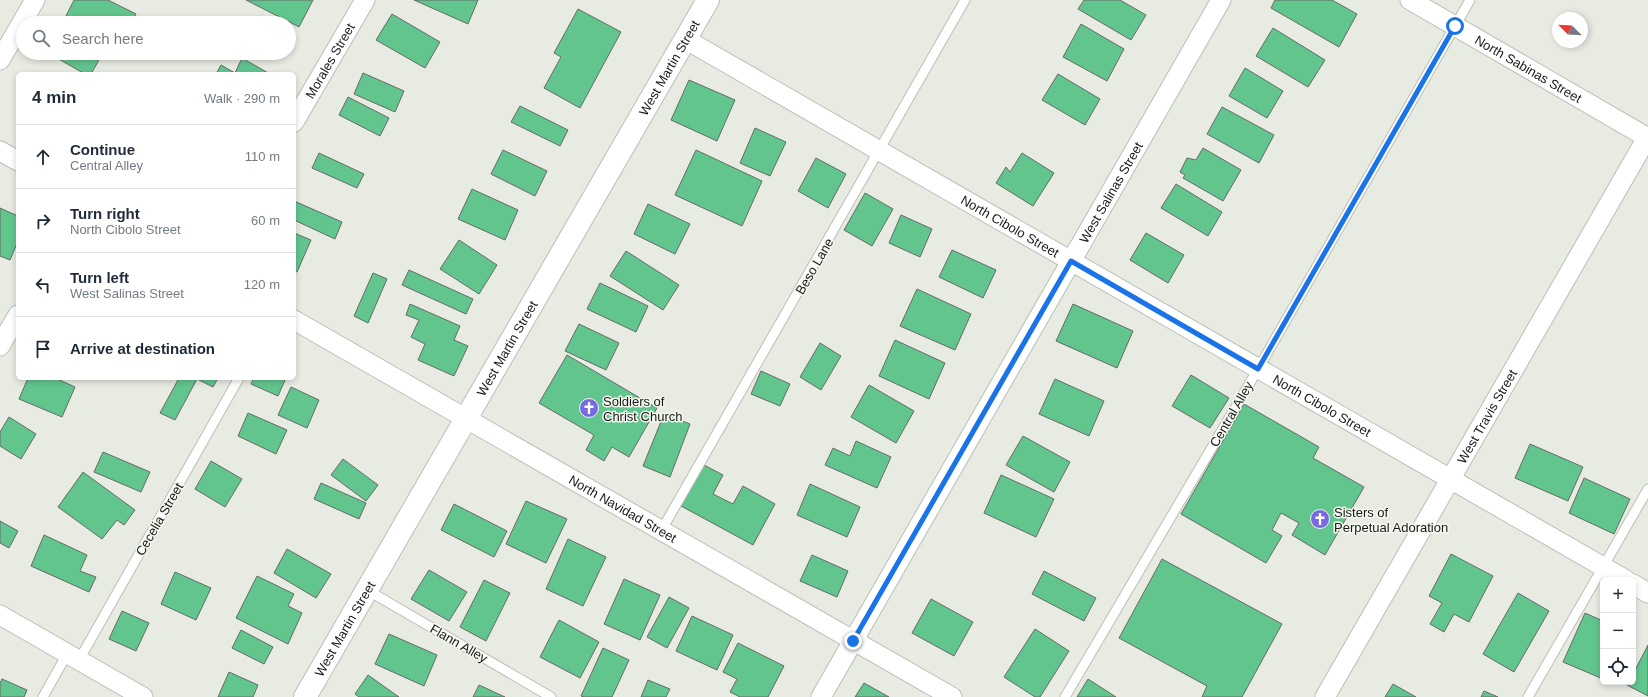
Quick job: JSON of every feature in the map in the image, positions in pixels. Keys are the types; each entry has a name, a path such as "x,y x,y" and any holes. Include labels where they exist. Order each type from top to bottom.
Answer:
{"main road":[{"name":"West Martin Street","path":"305,697 708,0"}],"street":[{"path":"26,16 35,0"},
{"name":"Morales Street","path":"296,119 365,0"},
{"name":"West Salinas Street","path":"821,697 1221,0"},
{"name":"North Sabinas Street","path":"1410,0 1648,137"},
{"path":"0,60 16,33"},
{"name":"North Cibolo Street","path":"685,39 1621,577"},
{"name":"West Travis Street","path":"1326,697 1648,137"},
{"path":"0,151 16,160"},
{"path":"0,346 16,318"},
{"name":"North Navidad Street","path":"296,321 952,697"},
{"path":"1636,586 1648,593"},
{"path":"0,615 143,697"}],"lane":[{"name":"Beso Lane","path":"661,530 880,151 965,0"},
{"name":"Central Alley","path":"1066,697 1258,369 1470,0"},
{"name":"Cecelia Street","path":"42,697 73,657 238,380"},
{"path":"1528,697 1648,489"},
{"name":"Flann Alley","path":"367,590 552,697"}],"building":[{"path":"74,0 108,0 136,14 135,16 66,16"},
{"path":"246,0 313,0 299,27 296,25 296,16 277,16"},
{"path":"414,0 478,0 468,24"},
{"path":"1084,0 1120,0 1146,15 1131,40 1078,9"},
{"path":"1275,0 1332,0 1357,14 1339,47 1271,8"},
{"path":"578,9 621,32 580,108 544,88 561,57 554,53"},
{"path":"392,14 440,42 425,68 376,40"},
{"path":"1081,24 1124,49 1107,81 1063,57"},
{"path":"1273,28 1325,60 1308,87 1256,56"},
{"path":"60,60 99,60 92,72 81,72"},
{"path":"241,60 246,60 266,72 235,72"},
{"path":"221,65 233,72 217,72"},
{"path":"1245,68 1283,91 1267,118 1229,96"},
{"path":"363,73 404,91 395,112 354,94"},
{"path":"1058,74 1100,99 1085,125 1042,100"},
{"path":"689,80 735,100 717,141 671,120"},
{"path":"348,97 389,118 380,136 339,115"},
{"path":"520,106 568,130 560,146 511,122"},
{"path":"1222,107 1274,135 1259,163 1207,134"},
{"path":"755,128 786,142 770,176 740,163"},
{"path":"1203,148 1241,170 1223,201 1183,178 1185,175 1180,172 1187,158 1196,160"},
{"path":"503,150 547,171 535,196 491,174"},
{"path":"696,150 762,181 742,226 675,195"},
{"path":"319,153 364,174 357,188 312,168"},
{"path":"1022,153 1054,173 1033,206 996,183 1006,167 1010,172"},
{"path":"816,158 846,174 828,208 798,191"},
{"path":"1176,184 1222,212 1208,236 1161,208"},
{"path":"472,189 518,210 505,240 458,219"},
{"path":"865,193 893,209 872,246 844,230"},
{"path":"296,202 342,222 335,239 296,221"},
{"path":"648,204 690,224 675,254 634,234"},
{"path":"0,208 16,215 16,246 10,260 0,256"},
{"path":"901,215 932,229 920,257 889,243"},
{"path":"1146,233 1184,255 1168,283 1130,260"},
{"path":"296,234 311,240 296,272"},
{"path":"459,240 497,265 479,294 440,269"},
{"path":"952,250 996,270 983,298 939,277"},
{"path":"626,251 679,285 663,310 610,276"},
{"path":"409,270 473,299 466,314 402,285"},
{"path":"373,273 387,279 368,323 354,316"},
{"path":"600,283 648,306 636,332 587,309"},
{"path":"917,289 971,314 955,350 900,326"},
{"path":"410,304 460,326 454,340 468,346 454,376 418,360 425,344 411,337 419,320 406,315"},
{"path":"1073,304 1133,331 1117,368 1056,341"},
{"path":"579,324 619,343 606,370 565,351"},
{"path":"895,340 945,363 929,399 879,376"},
{"path":"820,343 841,356 821,390 800,377"},
{"path":"567,355 657,408 629,457 612,447 604,461 586,450 594,435 539,403"},
{"path":"761,371 790,384 780,406 751,394"},
{"path":"1191,375 1229,398 1210,428 1172,406"},
{"path":"1055,379 1104,401 1089,436 1039,414"},
{"path":"27,380 59,380 75,387 62,417 19,399"},
{"path":"178,380 196,380 175,420 160,413"},
{"path":"199,380 217,380 213,387"},
{"path":"253,380 285,380 278,396 251,384"},
{"path":"869,385 914,411 896,443 851,417"},
{"path":"291,387 319,400 307,428 278,415"},
{"path":"1244,404 1319,447 1313,458 1364,487 1325,555 1292,535 1299,523 1281,513 1272,530 1282,536 1266,563 1181,514"},
{"path":"248,413 287,430 276,454 238,436"},
{"path":"664,414 690,424 670,477 643,466"},
{"path":"9,417 36,434 21,459 0,446 0,432"},
{"path":"1023,436 1070,462 1054,492 1006,465"},
{"path":"856,441 891,457 877,488 825,465 833,448 850,456"},
{"path":"1530,444 1583,467 1568,501 1515,478"},
{"path":"103,452 150,472 141,492 94,472"},
{"path":"343,459 378,485 366,501 331,475"},
{"path":"211,461 242,479 225,507 195,489"},
{"path":"704,465 723,475 713,494 733,504 743,486 775,504 753,545 681,506"},
{"path":"83,472 135,510 124,525 117,520 102,539 58,507"},
{"path":"1001,475 1054,499 1036,537 984,513"},
{"path":"1584,478 1630,499 1614,534 1569,513"},
{"path":"321,483 366,503 359,519 314,499"},
{"path":"810,484 860,507 847,537 797,515"},
{"path":"526,501 567,519 546,563 506,544"},
{"path":"454,504 507,531 494,557 441,530"},
{"path":"0,521 18,531 9,548 0,543"},
{"path":"44,535 87,555 80,571 96,577 89,592 31,566"},
{"path":"568,539 606,557 583,606 546,589"},
{"path":"287,549 331,574 316,598 274,573"},
{"path":"1451,554 1493,576 1469,622 1454,614 1444,632 1430,624 1442,603 1429,596"},
{"path":"812,555 848,571 837,597 800,581"},
{"path":"1162,559 1282,624 1242,697 1202,697 1207,686 1119,638"},
{"path":"429,570 467,592 449,621 411,599"},
{"path":"1044,571 1096,598 1084,621 1032,594"},
{"path":"175,572 211,588 196,620 161,604"},
{"path":"257,576 294,594 288,606 302,613 288,644 236,618"},
{"path":"624,579 660,595 640,640 604,624"},
{"path":"484,580 510,593 486,641 460,627"},
{"path":"1518,593 1549,611 1514,672 1483,654"},
{"path":"669,597 689,608 667,648 647,637"},
{"path":"931,599 973,622 954,656 912,633"},
{"path":"122,611 149,623 136,651 109,639"},
{"path":"1585,613 1600,620 1600,678 1563,662"},
{"path":"692,616 733,635 717,670 676,651"},
{"path":"559,620 599,642 580,678 540,657"},
{"path":"1035,629 1069,651 1040,697 1035,697 1004,677"},
{"path":"241,630 273,647 264,664 232,648"},
{"path":"389,634 437,655 424,686 375,664"},
{"path":"738,643 784,666 768,697 740,697 730,692 737,679 723,672"},
{"path":"1648,645 1648,696 1627,685 1636,685 1636,668"},
{"path":"603,648 629,660 612,697 581,696"},
{"path":"229,672 258,685 253,697 218,697"},
{"path":"368,675 399,697 359,697 355,694"},
{"path":"2,679 27,690 24,697 0,697 0,683"},
{"path":"1088,679 1116,697 1077,697"},
{"path":"648,680 670,689 666,697 641,697"},
{"path":"864,683 889,697 855,697"},
{"path":"1393,684 1416,697 1385,697"},
{"path":"479,685 505,697 473,697"},
{"path":"1484,691 1498,697 1481,697"}],"place":[{"name":"Soldiers of Christ Church","path":"589,408"},
{"name":"Sisters of Perpetual Adoration","path":"1320,519"}],"route":[{"path":"853,641 1071,261 1258,369 1455,26"}]}
